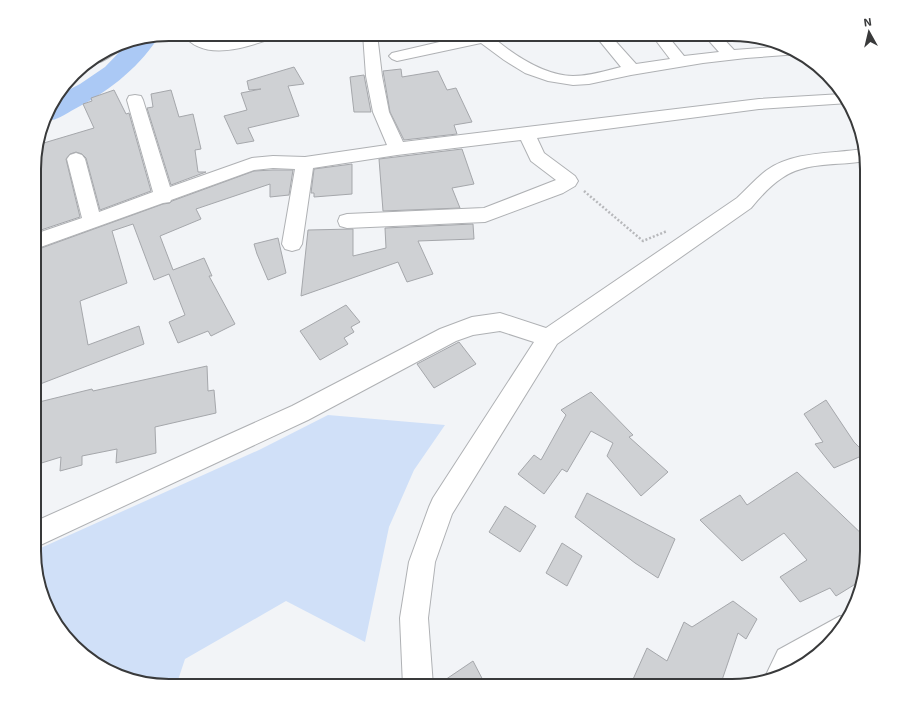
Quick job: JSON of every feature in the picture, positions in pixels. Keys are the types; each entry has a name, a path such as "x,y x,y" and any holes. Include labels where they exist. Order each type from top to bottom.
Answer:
{"street":[{"path":"200,41 204,44 217,47 248,41"},
{"path":"371,41 374,76 381,112 396,149"},
{"path":"397,56 462,41"},
{"path":"493,41 505,54 523,66 545,76 566,81 595,78 681,62 779,50"},
{"path":"607,41 632,70"},
{"path":"664,41 681,62"},
{"path":"717,41 731,55"},
{"path":"41,240 164,197 252,164 273,162 305,163 352,158 396,149 527,134 759,104 839,99"},
{"path":"135,100 164,197"},
{"path":"347,221 485,214 557,188 569,181 537,157 527,134"},
{"path":"418,679 414,618 422,562 442,508 549,338 744,203 779,171 816,161 859,156"},
{"path":"76,158 92,222"},
{"path":"292,244 305,163"},
{"path":"41,532 300,413 448,335 472,326 500,322 549,338"},
{"path":"784,668 788,660 827,638"}],"path":[{"path":"569,181 581,189 643,241 670,230"}],"shaded area":[{"path":"328,415 445,425 414,470 389,527 365,642 286,601 185,659 178,679 160,679 136,675 105,662 84,647 67,629 54,608 45,584 41,560 41,548 259,450"}],"building":[{"path":"294,67 304,84 288,86 299,116 248,128 254,141 237,144 224,116 247,110 241,93 261,89 249,90 247,81"},
{"path":"401,69 402,77 438,71 447,90 456,88 472,122 454,125 457,134 404,140 390,112 383,71"},
{"path":"364,75 371,112 354,112 350,77"},
{"path":"114,90 126,114 129,113 151,191 100,210 86,158 82,154 76,152 70,154 66,159 80,217 41,230 41,169 44,143 94,128 83,104 92,101 91,98"},
{"path":"171,90 179,117 193,114 201,149 195,150 198,172 206,172 171,185 147,108 153,107 151,94"},
{"path":"462,149 474,184 452,188 460,208 383,211 379,159"},
{"path":"352,164 352,194 314,197 314,193 311,193 314,169"},
{"path":"293,170 289,195 270,197 270,184 196,209 201,219 160,236 173,270 204,258 212,276 209,276 235,324 211,336 208,331 178,343 169,322 185,315 169,274 154,280 133,224 112,231 127,283 80,301 88,345 139,326 144,344 41,384 41,248 163,204 170,203 254,171"},
{"path":"473,224 474,239 418,241 433,274 407,282 398,262 301,296 308,230 353,229 353,256 386,248 385,228"},
{"path":"278,238 286,273 268,280 254,244"},
{"path":"346,305 360,322 351,327 354,332 344,338 348,344 320,360 300,331"},
{"path":"459,342 476,364 434,388 417,364"},
{"path":"207,366 208,391 214,390 216,413 155,427 156,453 116,463 117,449 82,456 82,465 60,471 61,457 41,463 41,402 92,389 93,391"},
{"path":"591,392 633,435 629,437 668,472 641,496 607,456 613,443 591,431 567,472 562,469 544,494 518,474 534,455 541,460 566,415 561,410"},
{"path":"826,400 854,442 860,448 860,457 834,468 815,444 823,442 804,414"},
{"path":"797,472 860,532 860,560 856,584 836,596 830,588 800,602 780,577 807,560 784,533 742,561 700,520 740,495 747,505"},
{"path":"587,493 675,539 658,578 635,563 575,517"},
{"path":"505,506 536,526 520,552 489,532"},
{"path":"562,543 582,556 567,586 546,573"},
{"path":"733,601 757,619 746,639 738,633 722,679 633,679 647,648 667,661 684,622 692,627"},
{"path":"473,661 482,679 446,679"}],"waterway":[{"path":"57,107 90,90 114,72 142,44"}]}
